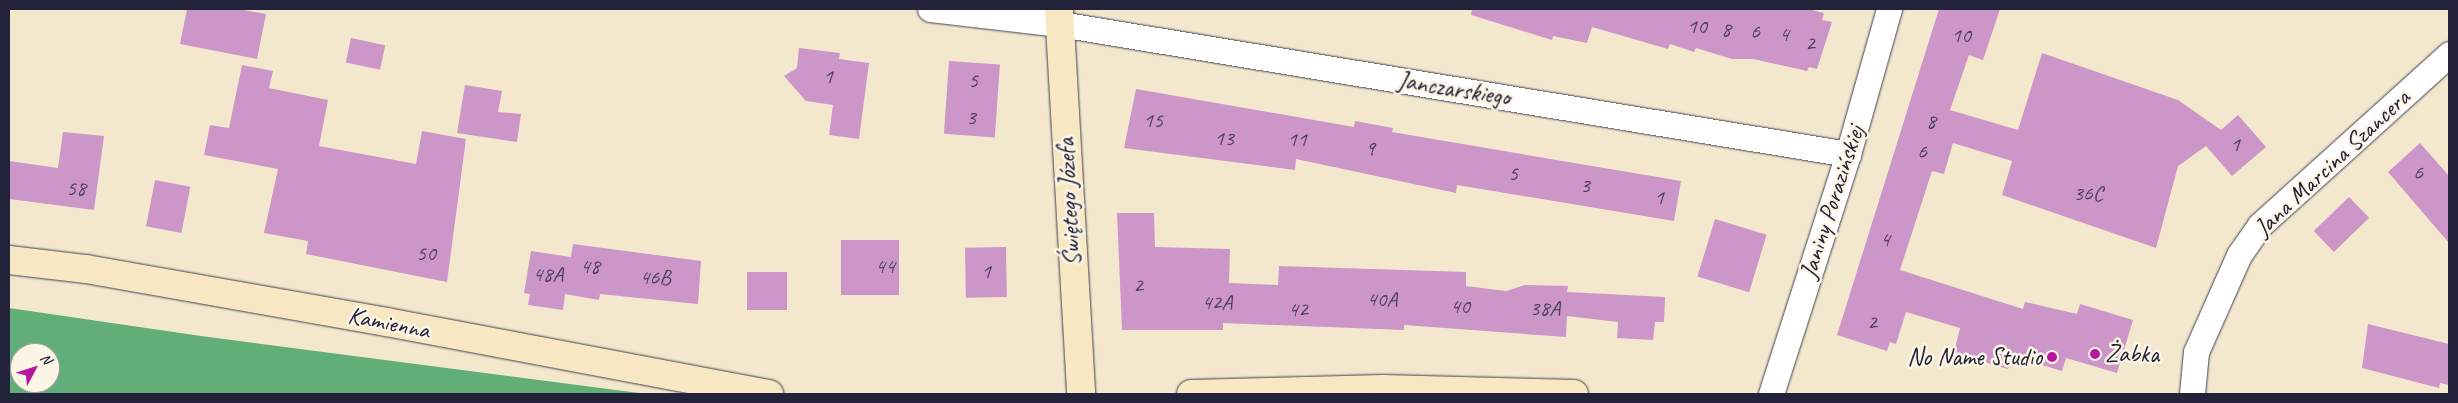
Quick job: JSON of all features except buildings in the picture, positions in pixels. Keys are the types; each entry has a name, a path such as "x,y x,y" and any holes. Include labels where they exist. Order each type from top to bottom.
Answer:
{"street":[{"name":"Janczarskiego","path":"930,9 1059,17 1848,154"},
{"name":"Janiny Porazińskiej","path":"1771,394 1848,154 1889,9"},
{"name":"Świętego Józefa","path":"1059,17 1081,394"},
{"name":"Jana Marcina Szancera","path":"2192,394 2196,352 2239,254 2260,226 2449,54"},
{"name":"Kamienna","path":"9,260 86,269 387,322 769,394"},
{"path":"1191,394 1383,389 1574,394"}],"green space":[{"path":"9,308 201,336 647,394 9,394"}],"place":[{"name":"Żabka","path":"2095,354"},
{"name":"No Name Studio","path":"2052,357"}]}
